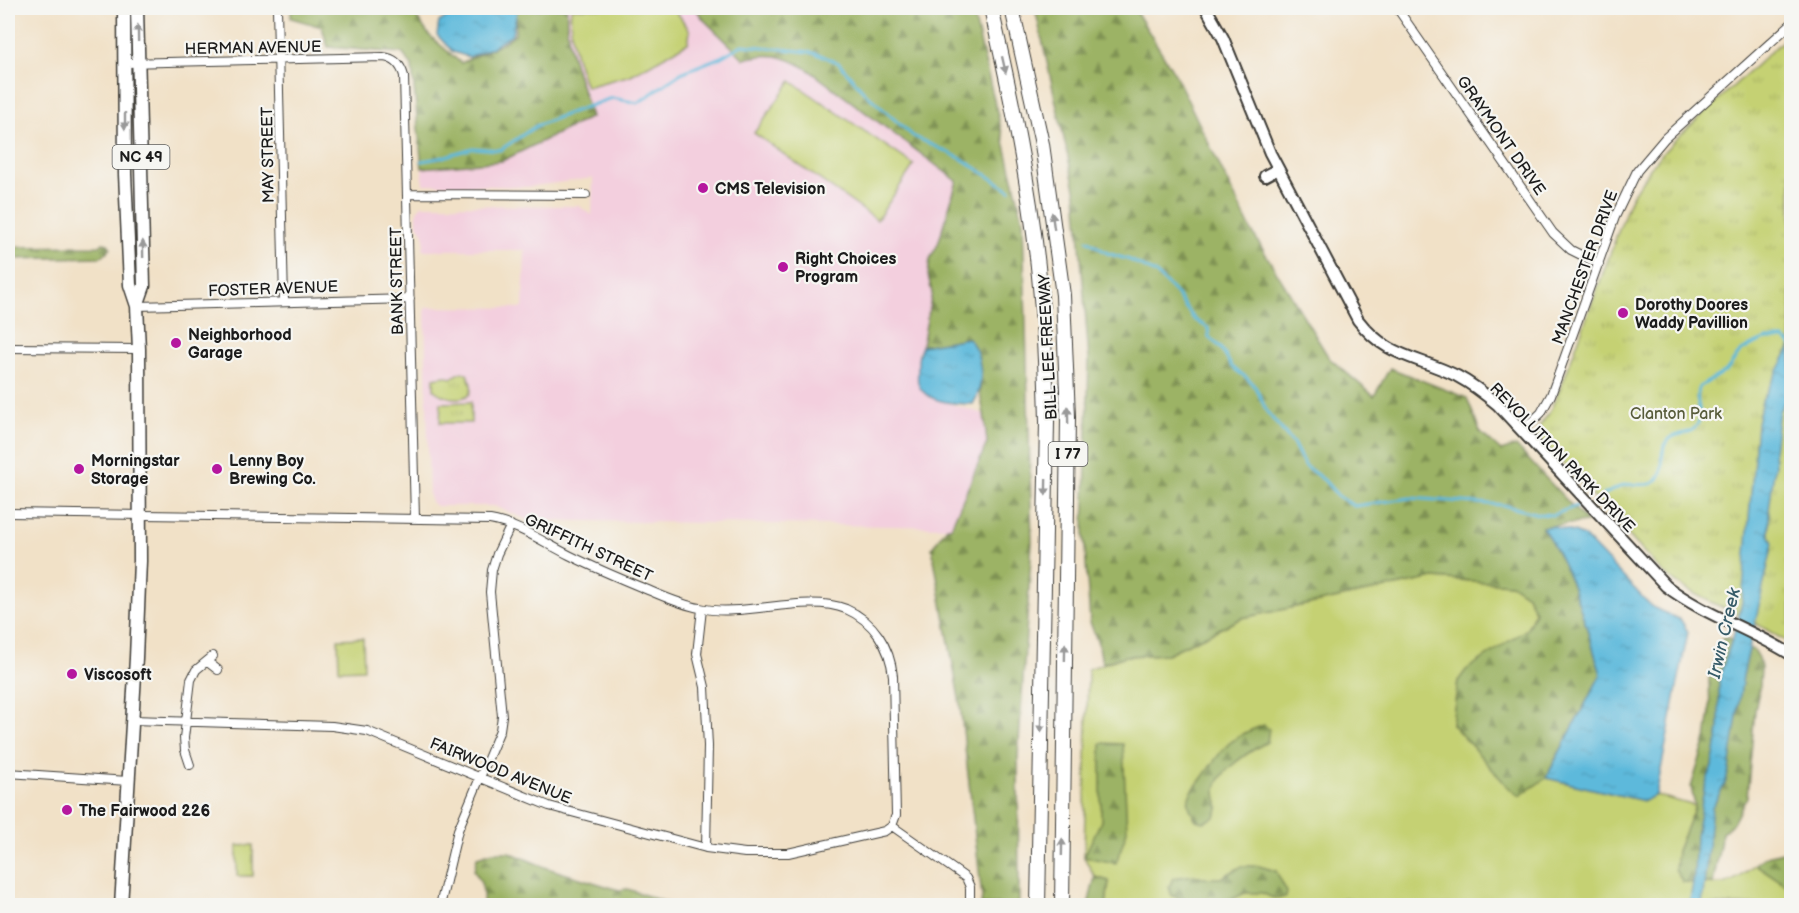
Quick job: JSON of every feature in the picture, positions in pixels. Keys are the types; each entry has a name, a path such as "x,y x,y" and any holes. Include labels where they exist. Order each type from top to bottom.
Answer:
{"highway":[{"name":"BILL LEE FREEWAY","path":"991,8 1030,203 1045,348 1047,422 1038,906"},
{"name":"BILL LEE FREEWAY","path":"1012,8 1042,144 1063,295 1068,417 1062,906"}],"main road":[{"name":"NC 49","path":"121,906 140,561 139,349 137,306 130,285 125,174 124,8"},
{"name":"NC 49","path":"137,8 144,286 137,306"}],"street":[{"name":"MAY STREET","path":"277,8 284,301"},
{"name":"REVOLUTION PARK DRIVE","path":"1206,8 1223,38 1255,121 1278,169 1366,331 1391,350 1437,367 1474,386 1498,405 1666,586 1700,609 1760,637 1791,656"},
{"name":"GRAYMONT DRIVE","path":"1396,8 1553,233 1571,250 1599,264"},
{"name":"MANCHESTER DRIVE","path":"1522,431 1541,413 1551,395 1620,204 1637,171 1665,138 1791,23"},
{"name":"HERMAN AVENUE","path":"125,63 381,57"},
{"name":"BANK STREET","path":"381,57 395,60 404,76 415,519"},
{"path":"1264,176 1278,169"},
{"path":"408,194 586,195"},
{"name":"FOSTER AVENUE","path":"137,306 410,299"},
{"path":"8,348 139,349"},
{"name":"GRIFFITH STREET","path":"8,513 490,520 511,525 603,572 702,609 831,605 856,614 874,629 886,648 894,676 896,815 892,826"},
{"path":"440,906 458,830 498,736 502,716 490,592 492,568 511,525"},
{"path":"702,609 697,654 705,687 708,746 706,848"},
{"path":"190,765 184,738 188,722 191,680 196,670 213,656"},
{"path":"205,663 209,663 218,670"},
{"name":"FAIRWOOD AVENUE","path":"132,720 342,726 381,735 549,806 706,848 745,853 788,852 885,831 892,826"},
{"path":"8,773 128,781"},
{"path":"892,826 966,878 970,887 970,906"}],"shaded area":[{"name":"Right Choices Program","path":"567,8 695,8 704,20 744,59 763,54 786,57 806,68 957,181 938,244 930,259 928,275 932,292 922,346 918,353 917,382 922,391 931,398 984,414 987,443 951,527 528,520 494,506 436,506 432,503 429,497 425,307 523,308 525,250 422,250 424,234 417,222 417,210 422,205 579,206 592,215 593,178 527,187 423,184 422,168 502,161 583,89 573,62 566,21"}],"green space":[{"path":"291,8 410,8 429,35 461,63 501,44 515,34 517,8 567,8 571,50 591,117 502,161 422,168 412,66 402,53 328,47 322,27 291,18"},
{"path":"571,8 674,8 690,31 688,43 631,75 586,87 572,38"},
{"path":"695,8 972,8 1023,220 1032,542 1018,757 1019,905 981,905 982,897 960,704 932,548 947,527 951,527 987,443 980,394 981,371 968,338 922,346 932,293 928,275 930,259 938,244 957,181 806,68 776,56 744,59 704,20"},
{"path":"1035,8 1134,8 1175,74 1251,230 1329,358 1374,396 1390,368 1467,398 1480,432 1501,451 1516,446 1587,522 1542,527 1570,579 1601,674 1546,778 1519,796 1507,786 1452,724 1458,681 1466,670 1527,629 1535,612 1527,595 1511,584 1434,578 1242,618 1167,654 1126,656 1102,663 1099,646 1090,622 1084,534 1089,360 1076,193"},
{"name":"Clanton Park","path":"1791,33 1791,644 1694,594 1662,572 1538,436 1536,431 1549,413 1563,382 1631,197 1656,160 1675,140"},
{"path":"791,81 914,165 877,220 754,133"},
{"path":"103,243 108,244 111,248 101,257 8,259 8,247 100,246"},
{"path":"462,372 467,374 470,382 469,395 451,398 434,390 434,378 445,376 451,378"},
{"path":"471,402 471,423 440,423 441,403"},
{"path":"1434,578 1511,584 1527,595 1535,611 1527,629 1458,681 1452,724 1519,796 1546,778 1644,801 1656,795 1695,806 1677,851 1683,882 1722,884 1730,882 1755,864 1791,888 1791,905 1106,905 1109,881 1095,877 1084,857 1088,669 1126,656 1167,654 1242,618"},
{"path":"363,638 364,669 339,670 338,639"},
{"path":"1724,638 1729,638 1755,651 1761,668 1747,797 1733,823 1722,833 1713,884 1683,882 1675,870 1677,851 1695,806 1691,787 1706,739 1710,711 1709,679 1720,642"},
{"path":"1264,725 1269,729 1267,742 1236,762 1218,783 1216,790 1218,806 1215,817 1204,822 1196,820 1189,804 1192,790 1227,745"},
{"path":"1101,743 1123,744 1127,831 1116,863 1084,857 1101,821"},
{"path":"253,845 253,876 237,876 237,846"},
{"path":"1791,850 1791,888 1755,864 1766,856"},
{"path":"493,852 509,852 547,868 619,890 628,889 673,905 483,905 482,887 474,871 477,857"},
{"path":"1242,866 1259,866 1276,871 1287,892 1286,897 1273,898 1262,893 1245,893 1226,902 1204,904 1172,896 1169,887 1173,878 1194,875 1202,878 1221,878"},
{"path":"1095,877 1109,881 1106,905 1088,905"},
{"path":"1345,898 1375,905 1329,905 1331,902"}],"water":[{"path":"461,8 518,8 512,34 493,47 469,57 453,52 437,35 439,22"},
{"path":"968,338 977,352 981,370 979,388 973,404 941,401 927,395 921,390 918,381 918,357 922,346"},
{"path":"1791,346 1791,392 1779,411 1774,451 1775,464 1769,510 1769,534 1773,543 1743,676 1729,770 1725,784 1712,807 1702,905 1689,906 1694,877 1696,836 1704,789 1712,766 1719,730 1719,679 1738,621 1742,601 1757,423 1762,401"},
{"path":"1552,526 1585,537 1652,607 1681,620 1688,632 1656,795 1644,801 1546,778 1601,674 1570,579 1542,527"}],"waterway":[{"path":"1784,8 1790,15"},
{"path":"422,161 473,148 500,150 536,126 612,98 638,103 681,73 721,57 742,45 810,52 839,63 864,92 913,136 962,159 1010,190"},
{"path":"1087,240 1107,253 1130,260 1155,273 1173,290 1194,319 1208,328 1209,337 1220,347 1232,367 1256,388 1267,412 1293,443 1305,466 1324,480 1338,496 1354,506 1410,498 1503,505 1538,514 1553,515 1579,505"},
{"path":"1603,495 1625,485 1646,485 1658,479 1667,441 1692,430 1700,419 1697,396 1699,387 1726,371 1740,352 1766,339 1785,339 1792,346"}],"place":[{"name":"CMS Television","path":"703,188"},
{"name":"Right Choices Program","path":"783,267"},
{"name":"Dorothy Doores Waddy Pavillion","path":"1623,313"},
{"name":"Neighborhood Garage","path":"176,343"},
{"name":"Morningstar Storage","path":"79,469"},
{"name":"Lenny Boy Brewing Co.","path":"217,469"},
{"name":"Viscosoft","path":"72,674"},
{"name":"The Fairwood 226","path":"67,810"}],"water label":[{"name":"Irwin Creek","path":"1724,633"}]}
